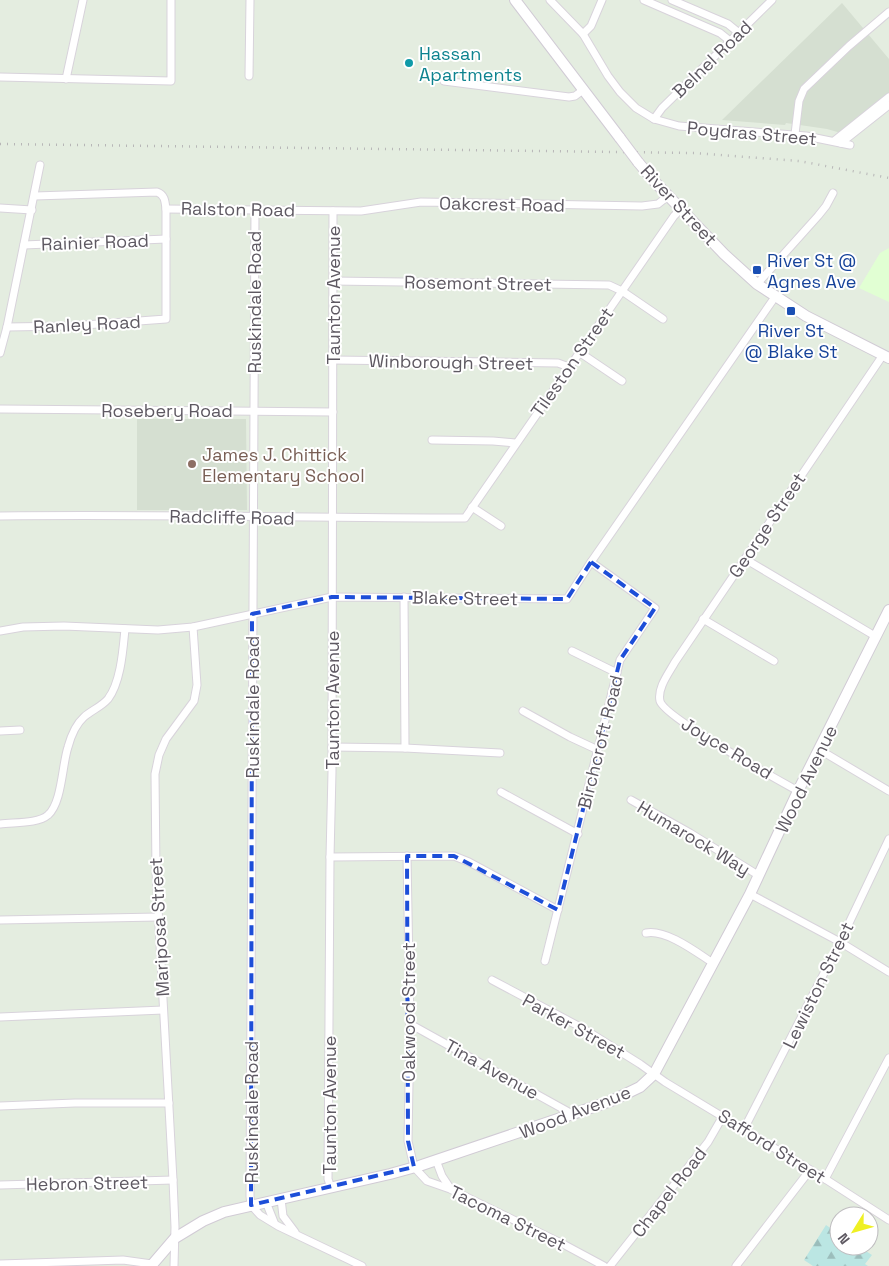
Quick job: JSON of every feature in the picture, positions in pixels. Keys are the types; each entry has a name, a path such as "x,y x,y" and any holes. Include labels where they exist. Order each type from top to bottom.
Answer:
{"main road":[{"name":"River Street","path":"515,0 638,162 732,262 775,297 823,326 886,356"},
{"name":"Wood Avenue","path":"152,1265 175,1238 203,1221 224,1212 414,1167 574,1115 624,1096 640,1087 654,1074 750,894 798,791 888,613"}],"street":[{"path":"66,79 83,0"},
{"path":"0,77 171,81 171,0"},
{"path":"249,76 250,0"},
{"path":"550,0 583,34 615,87 636,108 654,119"},
{"path":"583,34 591,26 602,0"},
{"path":"644,0 720,33 730,41"},
{"path":"672,0 728,24 739,33"},
{"name":"Belnel Road","path":"654,119 662,108 772,0"},
{"path":"795,134 799,101 804,89 842,52 889,12"},
{"path":"444,81 569,97 575,96 583,90"},
{"path":"837,142 889,97"},
{"path":"837,142 889,105"},
{"name":"Poydras Street","path":"654,119 679,126 795,134 850,146"},
{"path":"0,352 7,328 40,166"},
{"name":"Ralston Road","path":"35,196 157,192 164,197 166,209 333,211"},
{"path":"757,284 818,216 833,193"},
{"name":"Oakcrest Road","path":"333,211 375,210 420,202 642,206 658,204 668,196"},
{"path":"0,208 32,210"},
{"name":"Tileston Street","path":"465,518 681,208"},
{"path":"166,209 166,239"},
{"name":"Ruskindale Road","path":"251,1205 255,209"},
{"name":"Taunton Avenue","path":"331,1188 328,1179 332,747 333,211"},
{"name":"Rainier Road","path":"24,245 166,239"},
{"name":"Ranley Road","path":"7,328 71,326 166,319 166,239"},
{"name":"Rosemont Street","path":"333,281 604,285 622,291"},
{"path":"622,291 663,320"},
{"name":"Blake Street","path":"0,630 23,627 64,626 158,630 193,627 332,597 567,599 775,297"},
{"path":"579,352 622,381"},
{"name":"George Street","path":"660,700 662,688 675,662 744,559 886,356"},
{"name":"Winborough Street","path":"333,360 558,363 569,367"},
{"name":"Rosebery Road","path":"0,409 333,412"},
{"path":"432,440 493,441 515,444"},
{"path":"472,507 501,526"},
{"name":"Radcliffe Road","path":"0,516 465,518"},
{"path":"744,559 876,636"},
{"name":"Birchcroft Road","path":"545,961 620,660 655,608 591,562"},
{"path":"404,598 405,748"},
{"path":"704,619 774,661"},
{"name":"Mariposa Street","path":"174,1266 173,1180 156,872 156,774 159,755 166,739 194,701 197,685 193,627"},
{"path":"0,824 42,820 50,814 58,800 64,764 75,726 109,698 116,685 125,629"},
{"path":"572,651 617,673"},
{"name":"Joyce Road","path":"660,700 662,706 687,725 798,791"},
{"path":"523,711 598,750"},
{"path":"0,731 20,730"},
{"path":"332,747 405,748 500,753"},
{"path":"820,750 889,791"},
{"path":"501,792 578,834"},
{"name":"Humarock Way","path":"631,800 690,833 758,876"},
{"name":"Lewiston Street","path":"744,1129 840,942 889,839"},
{"name":"Oakwood Street","path":"407,856 410,1024 408,1141 414,1167"},
{"path":"330,857 454,856 558,910"},
{"path":"750,894 840,942 889,972"},
{"path":"0,920 158,917"},
{"path":"646,933 653,932 673,939 713,962"},
{"name":"Parker Street","path":"492,980 584,1029 654,1074"},
{"path":"0,1017 163,1010"},
{"name":"Tina Avenue","path":"410,1024 574,1115"},
{"path":"825,1179 889,1058"},
{"name":"Safford Street","path":"654,1074 889,1220"},
{"path":"0,1106 75,1103 169,1103"},
{"name":"Chapel Road","path":"610,1266 708,1142 723,1116"},
{"path":"436,1160 442,1176 450,1189"},
{"name":"Tacoma Street","path":"414,1167 427,1181 450,1189 604,1266"},
{"path":"736,1266 810,1170"},
{"name":"Hebron Street","path":"0,1185 173,1180"},
{"path":"281,1199 283,1216 296,1233"},
{"path":"266,1202 274,1222"},
{"path":"251,1205 260,1215 278,1226 362,1266"},
{"path":"0,1264 25,1265 123,1260 152,1265"}],"highlighted area":[{"path":"591,562 655,608 620,660 558,910 454,856 407,856 408,1141 414,1167 251,1205 252,614 332,597 567,599"}],"shaded area":[{"path":"842,3 889,59 889,107 855,137 827,129 786,123 785,125 722,120"},
{"path":"889,248 889,302 859,288 880,253"},
{"name":"James J. Chittick Elementary School","path":"137,419 246,419 247,510 137,510"}],"green space":[{"path":"826,1225 829,1227 829,1256 871,1256 865,1264 868,1266 813,1266 804,1260"}],"railway":[{"path":"0,144 694,153 799,161 889,178"}],"place":[{"name":"Hassan Apartments","path":"409,63"},
{"name":"River St @ Agnes Ave","path":"757,270"},
{"name":"River St @ Blake St","path":"791,311"},
{"name":"James J. Chittick Elementary School","path":"192,464"}]}
